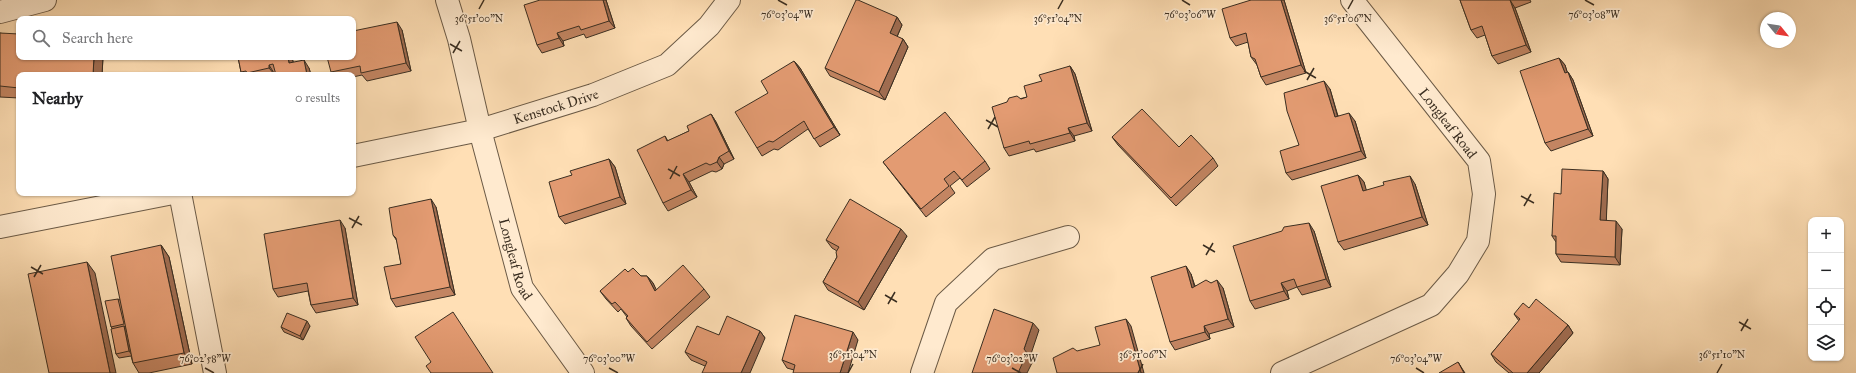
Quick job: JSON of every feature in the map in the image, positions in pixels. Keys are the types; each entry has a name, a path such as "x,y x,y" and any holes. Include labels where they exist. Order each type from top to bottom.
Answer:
{"street":[{"path":"0,12 45,0"},
{"name":"Longleaf Road","path":"447,0 460,39 480,130 522,288 583,373"},
{"name":"Kenstock Drive","path":"356,155 480,130 593,95 667,64 709,26 729,0"},
{"name":"Longleaf Road","path":"1282,373 1431,305 1458,274 1478,241 1484,194 1479,161 1352,0"},
{"path":"0,227 158,196"},
{"path":"181,196 215,373"},
{"path":"922,373 946,303 993,259 1068,237"}],"building":[{"path":"540,0 603,0 609,21 581,30 579,26 557,33 559,38 537,45 524,5"},
{"path":"856,0 897,17 890,33 903,39 879,92 825,68"},
{"path":"1251,0 1281,0 1301,65 1261,77 1255,59 1251,57 1246,33 1230,38 1222,9"},
{"path":"1460,0 1510,0 1526,45 1492,56 1482,26 1471,30"},
{"path":"397,22 406,63 361,73 360,66 331,72 328,60 356,60 356,30"},
{"path":"0,33 16,34 16,60 94,60 93,72 16,72 16,88 0,86"},
{"path":"1559,58 1565,73 1568,72 1588,129 1545,143 1520,71"},
{"path":"239,60 288,60 289,63 304,60 306,72 275,72 273,64 269,65 269,68 251,72 241,72"},
{"path":"794,61 834,127 814,139 804,121 773,142 769,141 757,148 735,112 768,93 761,81"},
{"path":"1070,66 1087,123 1068,128 1070,133 1030,144 1029,141 1004,148 992,107 1007,102 1009,98 1017,96 1021,99 1027,97 1024,86 1042,81 1039,75"},
{"path":"1324,81 1335,117 1349,113 1361,151 1286,173 1280,151 1299,145 1287,111 1284,93"},
{"path":"1142,109 1179,147 1191,135 1213,158 1171,198 1112,137"},
{"path":"945,112 985,161 962,180 954,171 944,179 949,186 921,209 883,162"},
{"path":"711,114 729,151 719,157 717,162 710,165 706,163 683,174 691,190 663,203 637,150 665,136 667,141 689,131 687,126"},
{"path":"609,159 620,197 559,217 549,182 572,175 570,171"},
{"path":"1562,169 1603,171 1600,220 1616,221 1615,257 1556,254 1556,236 1552,236 1554,193 1561,194"},
{"path":"1358,175 1363,191 1384,185 1383,182 1410,176 1422,217 1338,242 1321,186"},
{"path":"431,199 450,287 391,299 384,267 401,264 396,238 393,235 389,208"},
{"path":"850,199 901,229 858,302 823,282 837,257 836,252 839,247 826,240"},
{"path":"340,220 353,298 311,305 307,283 273,289 264,234"},
{"path":"1309,223 1326,279 1297,287 1294,279 1281,283 1284,291 1250,301 1233,246 1282,231 1284,227"},
{"path":"161,245 184,353 133,363 111,256"},
{"path":"87,262 110,373 49,373 28,274"},
{"path":"683,265 704,289 647,342 626,318 628,316 615,302 612,304 600,291 625,269 628,272 633,268 641,276 647,276 655,291"},
{"path":"1186,266 1192,288 1206,280 1211,283 1217,280 1228,319 1204,326 1205,332 1170,342 1151,277"},
{"path":"118,299 124,324 111,327 105,301"},
{"path":"1536,299 1568,325 1527,373 1513,373 1491,354 1520,319 1514,314 1523,303 1529,308"},
{"path":"994,309 1033,323 1024,349 1027,353 1018,373 972,373"},
{"path":"453,312 493,373 431,373 426,366 431,362 415,337"},
{"path":"287,313 307,321 300,336 281,327"},
{"path":"795,315 853,332 840,373 793,373 795,365 782,360"},
{"path":"727,316 760,331 741,373 702,373 707,362 685,352 697,326 719,335"},
{"path":"1126,319 1141,373 1057,373 1053,358 1073,348 1077,351 1100,345 1095,327"},
{"path":"124,326 129,351 116,354 111,329"},
{"path":"1458,362 1464,373 1439,373"}]}
